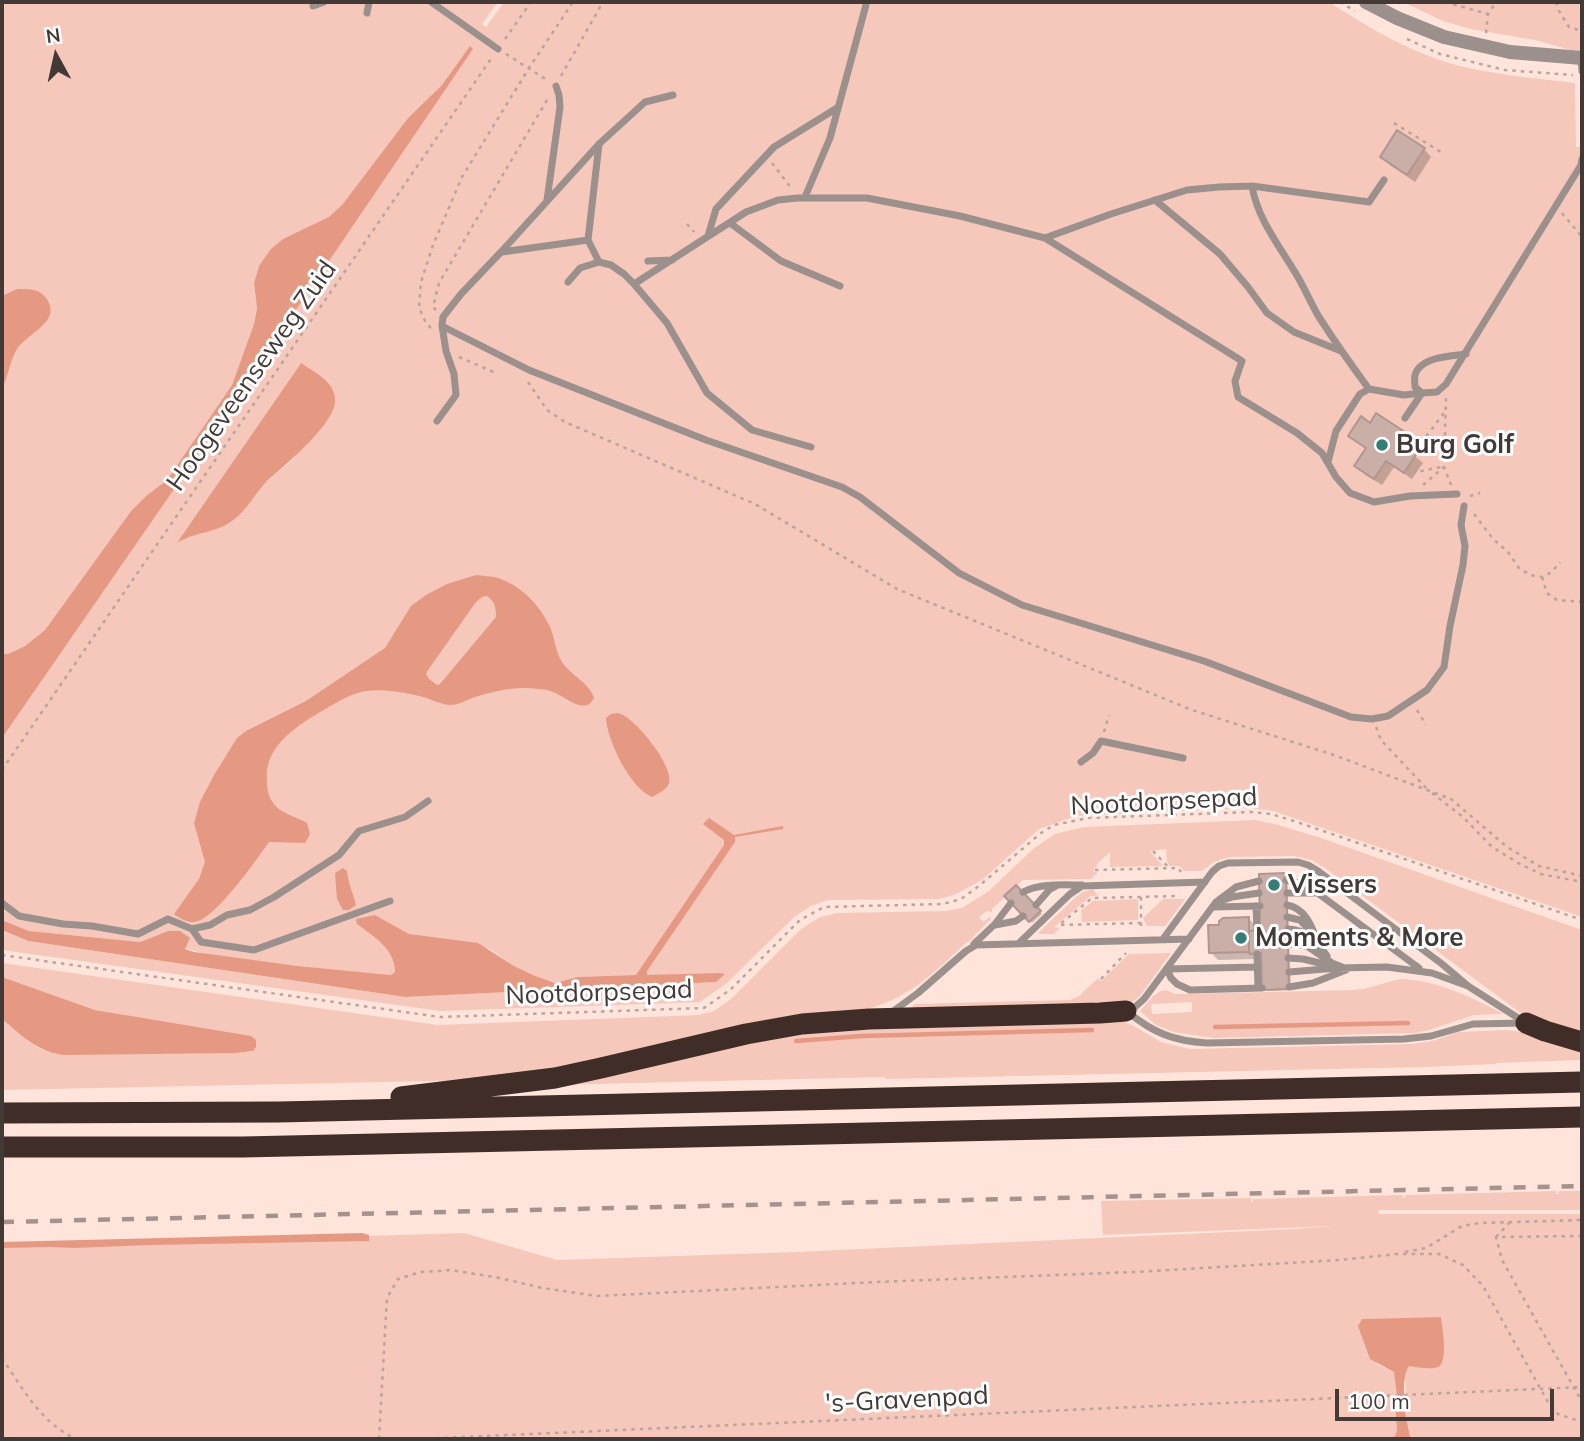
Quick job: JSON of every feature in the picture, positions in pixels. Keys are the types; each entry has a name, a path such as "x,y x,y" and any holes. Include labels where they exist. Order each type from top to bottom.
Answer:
{"highway":[{"path":"279,1112 555,1078 778,1027 882,1018 1126,1011"},
{"path":"1526,1023 1582,1042"},
{"path":"2,1113 279,1112 1582,1082"},
{"path":"2,1147 256,1147 1582,1117"}],"street":[{"path":"1367,2 1397,19 1444,37 1510,52 1582,62"}],"lane":[{"path":"313,6 324,2"},
{"path":"367,13 369,2"},
{"path":"431,2 498,49"},
{"path":"802,197 830,138 866,5"},
{"path":"546,201 560,107 556,86"},
{"path":"437,421 456,395 444,339 443,317 599,144 645,102 673,95"},
{"path":"708,237 716,209 774,147 838,108"},
{"path":"599,144 588,240 599,262"},
{"path":"1328,462 1336,431 1360,394 1369,389 1405,395 1437,392 1446,384 1557,206 1582,159"},
{"path":"1045,238 1187,190 1252,186 1369,202 1384,180"},
{"path":"1252,186 1254,199 1270,233 1318,315 1369,389"},
{"path":"634,284 746,212 778,200 802,197 867,198 960,216 1045,238 1242,361 1235,381 1238,397 1297,433 1322,453 1335,477 1350,493 1374,502 1410,496 1457,494"},
{"path":"1155,200 1220,254 1267,313 1294,332 1341,351"},
{"path":"730,223 781,261 840,286"},
{"path":"501,252 588,240"},
{"path":"648,261 672,260"},
{"path":"568,282 580,268 599,262 611,265 634,284 667,323 707,393 752,430 811,447"},
{"path":"442,326 529,370 706,440 842,487 860,497 959,573 1022,605 1204,661 1351,717 1373,719 1388,716 1427,690 1444,667 1463,565 1465,547 1461,525 1464,506"},
{"path":"1422,393 1415,387 1415,375 1421,365 1440,357 1466,354"},
{"path":"1405,418 1422,393"},
{"path":"1081,762 1093,753 1101,741 1183,758"},
{"path":"192,929 210,925 227,915 250,910 274,897 339,855 359,831 405,817 428,801"},
{"path":"1163,939 1216,867 1225,863 1305,863 1318,870 1468,986 1526,1023"},
{"path":"1286,880 1300,883 1321,896 1423,971"},
{"path":"1023,892 1033,887 1063,885 1205,881"},
{"path":"1259,881 1236,887 1221,897 1140,1003 1126,1011 1167,1037 1207,1043 1404,1039 1431,1036 1473,1024 1526,1023"},
{"path":"1019,943 1073,892 1082,886 1093,884"},
{"path":"1035,905 1052,887 1063,885"},
{"path":"1287,893 1310,892 1321,896"},
{"path":"1212,907 1227,898 1259,894"},
{"path":"2,903 19,916 138,934 168,919 192,929 201,942 254,950 390,901"},
{"path":"882,1018 924,988 966,951 993,926 1011,903"},
{"path":"1287,905 1296,907 1304,915 1317,942"},
{"path":"1212,907 1258,906 1258,930"},
{"path":"993,926 1016,921 1023,916"},
{"path":"1287,916 1303,923 1332,962"},
{"path":"1288,929 1302,931 1317,942"},
{"path":"966,951 978,944 1189,939"},
{"path":"1288,944 1307,946 1332,962 1353,968"},
{"path":"1289,958 1353,968"},
{"path":"1259,964 1260,988 1191,990 1177,984 1167,969 1259,964"},
{"path":"1289,972 1393,967 1443,976 1468,986"},
{"path":"1289,988 1314,983 1353,968"}],"path":[{"name":"Hoogeveenseweg Zuid","path":"2,770 531,2"},
{"path":"444,339 426,323 419,308 421,282 433,245 462,177 528,68 573,2"},
{"path":"443,317 433,307 439,283 603,2"},
{"path":"1446,2 1488,14"},
{"path":"1485,47 1488,14 1496,2"},
{"path":"1556,2 1569,27 1582,31"},
{"path":"498,49 556,86"},
{"path":"1394,123 1444,154"},
{"path":"766,156 802,197"},
{"path":"1557,206 1582,237"},
{"path":"446,351 498,374"},
{"path":"525,379 547,410 565,422 755,504 897,589 1192,710 1334,755 1428,789 1451,799 1507,847 1539,866 1582,876"},
{"path":"1446,384 1444,467 1457,494"},
{"path":"1421,443 1445,412"},
{"path":"1412,473 1444,467"},
{"path":"1410,496 1444,467"},
{"path":"1464,506 1474,513 1519,568 1530,575 1542,577 1552,572 1560,562"},
{"path":"1542,577 1547,593 1557,600 1582,602"},
{"path":"1412,701 1426,725"},
{"path":"1101,741 1109,715"},
{"path":"1373,719 1381,740 1428,789 1463,817 1492,847 1541,874 1582,882"},
{"name":"Nootdorpsepad","path":"2,955 440,1017 704,1008 730,990 800,920 824,907 943,904 961,899 1054,825 1088,818 1251,812 1294,821 1582,920"},
{"path":"1153,850 1169,868"},
{"path":"1141,923 1059,925 1092,898 1194,896"},
{"path":"1398,1254 1426,1248 1462,1226 1582,1220"},
{"path":"1496,1237 1510,1222"},
{"path":"1496,1237 1582,1237"},
{"path":"1496,1237 1502,1260 1582,1402"},
{"path":"379,1439 387,1298 398,1279 421,1272 451,1270 500,1278 542,1289 597,1296 1134,1272 1398,1254 1439,1254 1463,1265 1483,1286 1549,1404 1558,1415 1582,1422"},
{"path":"2,1358 37,1410 76,1439"},
{"name":"'s-Gravenpad","path":"419,1439 1582,1387"}],"shaded area":[{"path":"2,2 498,2 482,24 486,27 504,2 1329,2 1390,38 1439,60 1485,71 1575,83 1576,147 1582,147 1582,917 1273,811 1251,808 1076,816 1039,829 982,880 956,894 939,899 828,900 811,906 794,917 727,983 700,1002 440,1011 2,950 2,930 28,941 405,997 716,982 637,975 577,977 555,983 514,966 490,949 409,934 375,915 357,923 376,938 391,956 395,972 391,975 208,955 185,948 168,931 140,942 29,931 2,920 2,738 473,49 470,47 442,85 408,118 342,205 330,217 310,228 259,266 254,283 257,308 254,324 232,385 167,480 131,511 45,630 25,646 2,654","holes":["300,364 333,411 320,429 290,462 266,482 244,510 180,540"]},
{"path":"1403,2 1582,2 1582,51 1470,29 1443,21"},
{"path":"470,46 473,49 2,738 2,654 25,646 45,630 131,511 167,480 232,385 254,324 257,308 254,283 259,266 271,249 283,239 329,217 342,205 408,118 442,85"},
{"path":"17,289 40,292 50,306 50,313 42,326 17,349 2,389 2,296"},
{"path":"301,363 323,378 332,388 335,401 327,421 296,455 267,481 237,517 226,525 177,543"},
{"path":"476,575 498,578 521,590 545,617 562,662 592,692 594,698 590,703 575,704 550,691 530,688 498,691 450,705 386,691 366,691 346,698 306,721 285,737 277,746 267,768 268,791 275,805 283,812 307,823 310,834 305,843 269,842 223,901 202,919 189,922 174,914 199,879 205,862 194,823 200,802 237,738 306,701 385,648 411,606 447,584","holes":["482,597 490,598 496,617 437,685 429,679 426,674 428,670 476,602"]},
{"path":"618,713 643,732 666,766 669,783 664,790 652,797 628,774 615,750 606,718"},
{"path":"709,818 734,835 783,826 783,829 735,837 735,842 647,971 647,975 725,974 716,982 405,997 28,941 2,930 2,920 29,931 140,942 168,931 180,931 190,938 185,949 194,952 391,975 395,972 394,964 387,950 357,924 356,919 375,915 409,934 478,943 514,966 555,983 577,977 636,975 724,845 724,840 703,824"},
{"path":"1255,820 1321,838 1582,930 1582,1034 1522,1014 1311,860 1294,856 1229,857 1214,862 1202,871 1184,871 1179,866 1170,866 1166,849 1150,851 1163,866 1110,867 1110,852 1094,868 1094,872 1098,872 1091,879 1023,880 992,912 987,911 979,917 983,922 991,916 972,938 976,938 967,942 917,986 890,1001 856,1012 579,1067 479,1080 2,1090 2,1019 38,1048 57,1054 253,1051 125,1015 95,1010 2,977 2,963 438,1025 699,1015 714,1011 731,999 801,929 820,917 838,913 946,911 962,908 989,891 1033,849 1055,834 1084,827"},
{"path":"343,868 347,871 356,905 349,910 343,910 337,899 335,873"},
{"path":"1093,889 1098,896 1091,896 1054,927 1060,928 1054,934 1039,934 1076,897"},
{"path":"1138,899 1138,920 1082,922 1081,910 1093,901"},
{"path":"1163,899 1185,899 1165,926 1147,926 1143,918"},
{"path":"1171,953 1139,997 1130,1003 907,1012 915,1004 1070,1000 1079,996 1098,978 1101,981 1129,954"},
{"path":"2,977 95,1010 251,1036 256,1040 256,1047 253,1051 236,1053 56,1054 31,1042 2,1019"},
{"path":"1397,980 1415,980 1441,986 1503,1014 1474,1015 1416,1033 1213,1038 1173,1032 1156,1025 1140,1011 1153,996 1166,990 1183,994 1354,990","holes":["1192,1002 1192,1012 1152,1014 1151,1004"]},
{"path":"1114,1018 1161,1042 1190,1049 1412,1044 1459,1032 1505,1030 1533,1033 1582,1047 1582,1060 1423,1067 553,1085 768,1034"},
{"path":"1556,1191 1558,1194 1559,1191 1582,1191 1582,1210 1379,1210 1378,1214 1582,1214 1582,1439 1411,1439 1407,1425 1405,1372 1409,1366 1443,1362 1441,1317 1363,1319 1377,1364 1394,1372 1397,1431 1396,1436 1391,1439 2,1439 2,1247 464,1233 557,1260 796,1252 1334,1226 1103,1235 1101,1201 1251,1198 1253,1202 1253,1199 1402,1195 1405,1198 1406,1195"},
{"path":"362,1233 369,1235 369,1241 2,1248 2,1242"},
{"path":"1441,1317 1444,1344 1441,1364 1431,1368 1409,1366 1406,1372 1404,1402 1411,1439 1391,1439 1397,1431 1394,1372 1370,1359 1358,1326 1362,1319"}],"building":[{"path":"1397,130 1425,148 1407,175 1380,157"},
{"name":"Burg Golf","path":"1376,413 1405,432 1398,441 1417,453 1404,473 1386,461 1374,479 1354,466 1366,448 1348,436 1361,416 1370,423"},
{"path":"1286,873 1289,989 1262,990 1261,953 1249,952 1249,931 1260,930 1259,874"},
{"path":"1016,885 1041,911 1029,922 1004,896"},
{"path":"1249,917 1249,952 1209,953 1208,925 1219,925 1223,918"}],"waterway":[{"path":"1215,1027 1408,1023"},
{"path":"796,1041 862,1036 1092,1030"}],"railway":[{"path":"2,1222 1582,1186"}],"place":[{"name":"Burg Golf","path":"1382,445"},
{"name":"Vissers","path":"1274,885"},
{"name":"Moments & More","path":"1241,938"}]}
